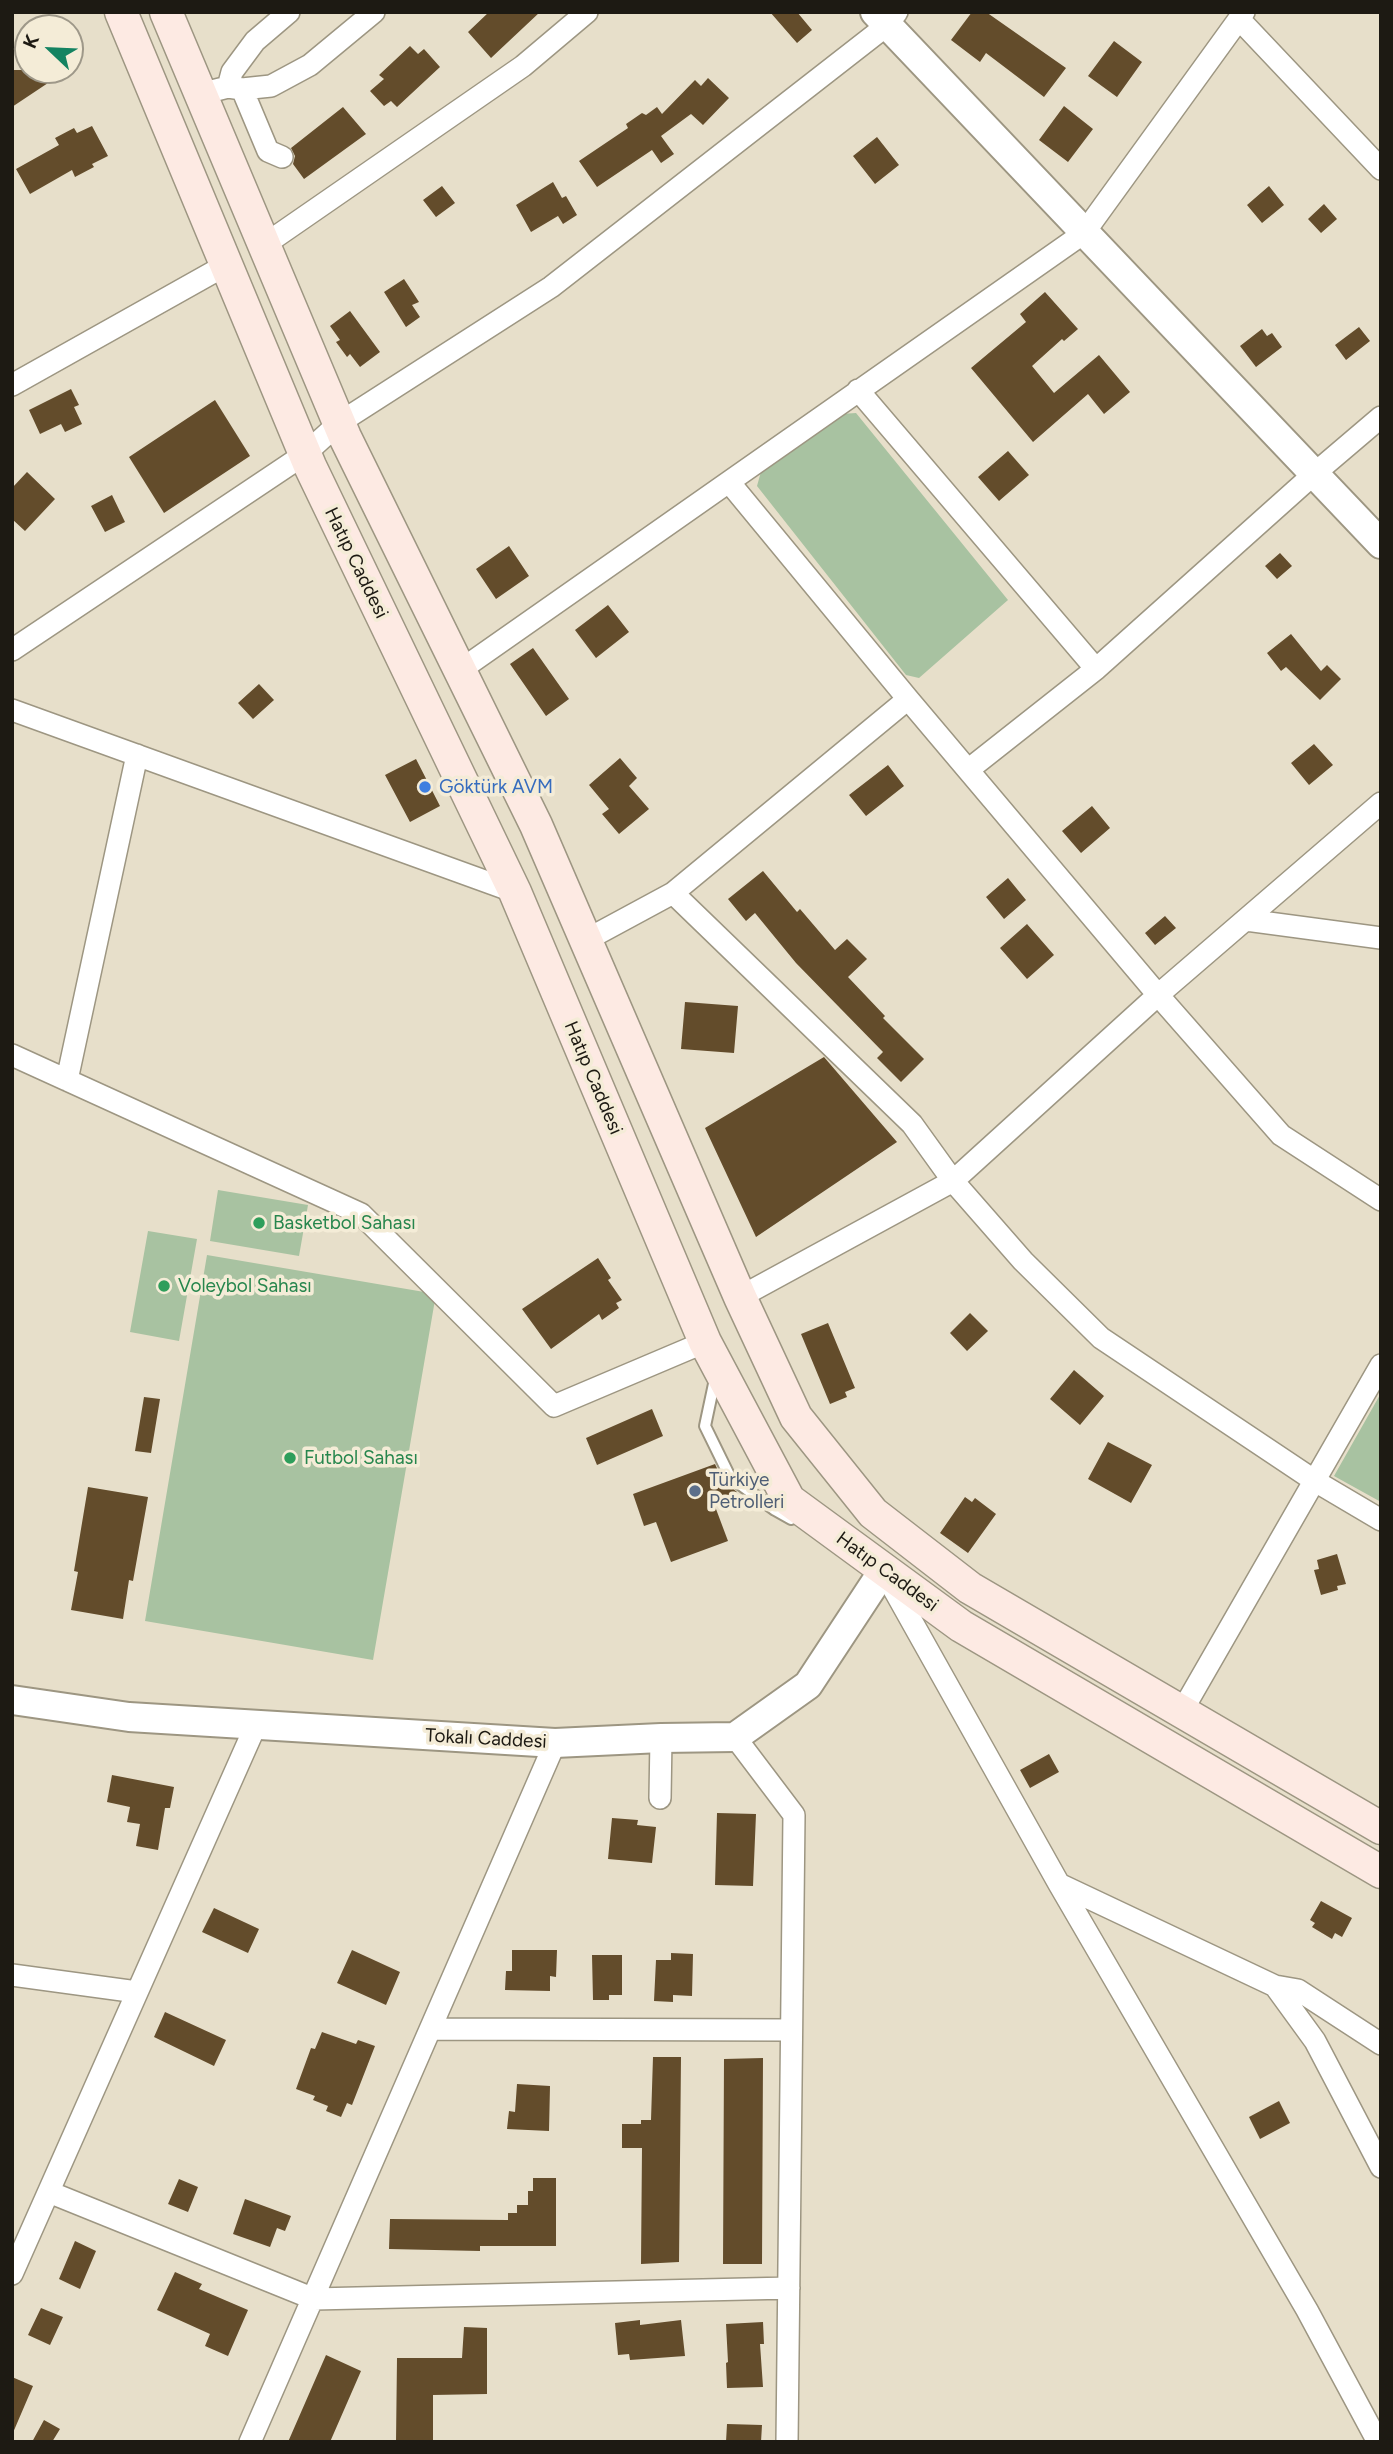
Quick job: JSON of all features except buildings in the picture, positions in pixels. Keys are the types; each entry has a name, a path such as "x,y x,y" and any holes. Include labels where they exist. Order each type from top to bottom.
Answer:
{"main road":[{"name":"Hatıp Caddesi","path":"121,12 305,453 515,892 711,1356 789,1500 961,1626 1381,1872"},
{"name":"Hatıp Caddesi","path":"166,12 223,90 264,245 339,423 536,825 740,1297 796,1417 873,1513 970,1588 1381,1828"},
{"path":"883,1571 906,1541"}],"street":[{"path":"223,90 232,72 256,41 289,12"},
{"path":"223,90 271,86 310,65 374,12"},
{"path":"264,245 523,66 587,12"},
{"path":"459,671 1084,233 1241,16 1381,169"},
{"path":"12,650 305,453 339,423 551,287 886,17 1084,233 1381,544"},
{"path":"223,90 268,151 282,157"},
{"path":"12,385 226,265"},
{"path":"858,390 1096,669"},
{"path":"968,770 1096,669 1381,417"},
{"path":"729,482 908,699 1280,1135 1381,1200"},
{"path":"586,940 673,893 908,699"},
{"path":"12,710 515,892"},
{"path":"67,1080 137,755"},
{"path":"740,1297 953,1181 1158,995 1381,803"},
{"path":"673,893 912,1124 953,1181 1023,1261 1101,1338 1315,1481 1381,1520"},
{"path":"1246,920 1381,938"},
{"path":"12,1055 361,1214 554,1406 711,1356"},
{"path":"1182,1711 1381,1365"},
{"path":"787,2442 794,1815 735,1737 808,1685 883,1571 1059,1884 1294,2287 1378,2442"},
{"name":"Tokalı Caddesi","path":"12,1700 129,1717 255,1727 555,1743 735,1737"},
{"path":"12,2274 255,1727"},
{"path":"660,1798 661,1738"},
{"path":"250,2442 555,1743"},
{"path":"1059,1884 1275,1986 1298,1990 1381,2044"},
{"path":"12,1975 137,1993"},
{"path":"1275,1986 1315,2041 1381,2166"},
{"path":"431,2029 792,2030"},
{"path":"49,2192 314,2298 789,2288"}],"lane":[{"path":"711,1356 705,1426 730,1477 799,1524"},
{"path":"811,1530 883,1571"}],"green space":[{"path":"856,413 1008,600 919,678 906,675 757,486 762,468 841,414"},
{"name":"Basketbol Sahası","path":"218,1190 308,1205 299,1256 210,1241"},
{"name":"Voleybol Sahası","path":"148,1231 197,1239 179,1341 130,1332"},
{"name":"Futbol Sahası","path":"207,1255 436,1294 373,1660 145,1621"},
{"path":"1381,1393 1381,1502 1334,1476"}],"place":[{"name":"Göktürk AVM","path":"425,787"},
{"name":"Basketbol Sahası","path":"259,1223"},
{"name":"Voleybol Sahası","path":"164,1286"},
{"name":"Futbol Sahası","path":"290,1458"},
{"name":"Türkiye Petrolleri","path":"695,1491"}]}
